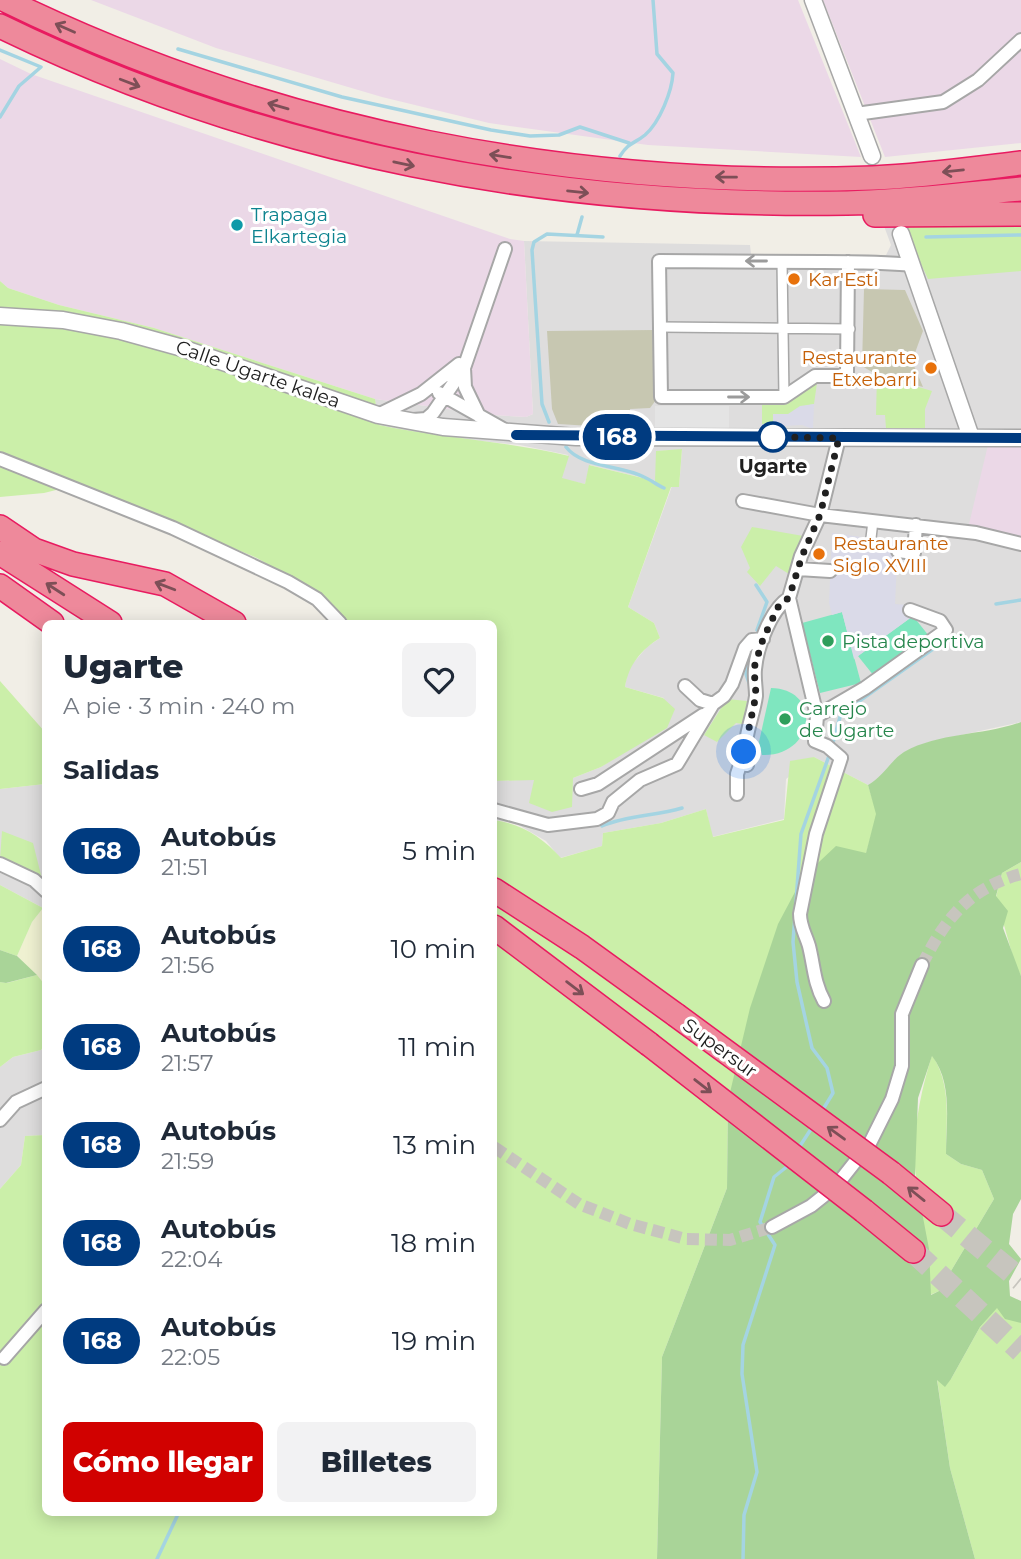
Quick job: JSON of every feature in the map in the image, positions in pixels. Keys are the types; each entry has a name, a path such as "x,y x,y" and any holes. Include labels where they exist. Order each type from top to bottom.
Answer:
{"highway":[{"path":"5,0 120,52 224,89 369,131 480,153 632,172 741,178 877,178 1021,163"},
{"path":"0,26 175,100 363,155 476,178 654,199 760,203 849,203 1021,189"},
{"path":"760,203 859,215 1021,214"},
{"path":"0,527 34,550 73,564 165,584 229,620"},
{"path":"0,553 105,620"},
{"path":"0,586 48,620"},
{"name":"Supersur","path":"499,890 676,1015 891,1173 941,1214"},
{"name":"Supersur","path":"497,929 914,1251"}],"street":[{"path":"813,0 872,156"},
{"path":"856,114 943,102 978,80 1021,40"},
{"path":"901,234 971,437"},
{"path":"426,419 464,368 505,250"},
{"path":"848,262 850,329 847,373 839,376 815,376 784,397 661,397 659,261 848,262 912,265"},
{"path":"782,261 784,397"},
{"name":"Calle Ugarte kalea","path":"0,316 62,320 149,338 385,416 463,429 516,435 1021,438"},
{"path":"660,327 850,329"},
{"path":"385,416 454,371 470,351"},
{"path":"464,368 468,397 482,419"},
{"path":"426,391 444,396 482,419 516,435"},
{"path":"426,391 422,413 426,419"},
{"path":"936,438 948,432 961,408"},
{"path":"385,416 426,419 463,429"},
{"path":"824,1001 816,987 800,914 816,834 841,758 815,741 817,716 789,598 820,515 839,438"},
{"path":"0,459 173,528 288,582 317,599 337,620"},
{"path":"743,501 820,515 976,533 1021,544"},
{"path":"871,538 873,520"},
{"path":"898,551 914,553 916,525"},
{"path":"798,569 830,571"},
{"path":"737,794 737,774 745,759 756,695 754,668 763,639 780,603 789,598"},
{"path":"817,716 865,688 947,630 940,621 910,610"},
{"path":"581,789 598,783 710,708 724,696 732,684 745,648 752,640 763,639"},
{"path":"685,686 710,708"},
{"path":"497,811 548,825 597,819 608,813 613,802 640,780 677,764 710,708"},
{"path":"0,864 33,880 42,888"},
{"path":"772,1227 811,1206 836,1186 870,1143 892,1098 902,1066 902,1014 922,965"},
{"path":"0,1120 16,1102 42,1090"},
{"path":"4,1358 42,1315"}],"shaded area":[{"path":"91,0 798,0 861,157 648,145 489,123 382,97 216,48"},
{"path":"823,0 1021,0 1021,143 885,157"},
{"path":"0,59 31,74 510,239 524,241 533,414 526,417 492,415 375,399 154,328 59,305 8,288 0,281"},
{"path":"884,226 904,227 917,255 1021,250 1021,722 929,742 901,754 883,776 868,785 814,757 786,779 784,819 712,837 706,809 661,823 603,833 602,846 560,858 546,841 515,823 497,820 497,781 573,778 601,767 626,751 664,698 625,687 628,669 647,647 660,638 654,623 628,607 672,486 679,487 682,450 656,451 656,481 590,465 585,484 561,479 568,455 520,445 432,436 378,425 375,399 492,415 526,417 533,414 524,241 750,245 751,254 886,255 891,245"},
{"path":"864,289 905,290 923,331 912,361 923,387 877,375 862,366"},
{"path":"655,330 656,400 650,408 630,409 631,421 609,420 608,427 558,424 552,409 547,331"},
{"path":"814,404 813,429 802,425 762,427 762,424 773,424 773,414 788,414 800,406"},
{"path":"655,406 729,406 729,431 655,431"},
{"path":"988,445 1021,446 1021,540 969,524"},
{"path":"832,533 898,542 895,604 907,605 913,616 854,659 842,612 832,615 829,603"},
{"path":"42,784 42,907 0,885 0,789"},
{"path":"42,909 42,982 17,956 32,922"},
{"path":"41,1050 42,1135 25,1136 21,1165 0,1189 0,1067 13,1057"}],"green space":[{"path":"1021,226 1021,271 928,279 904,227"},
{"path":"0,281 8,288 59,305 154,328 375,399 379,425 569,456 562,478 585,484 589,465 655,481 656,451 682,449 679,487 671,487 628,607 654,623 660,638 637,658 629,671 625,687 663,698 675,709 667,728 601,767 573,778 572,807 552,812 529,803 534,780 497,781 497,620 341,620 288,576 257,558 80,484 44,493 0,497"},
{"path":"877,375 932,391 925,409 925,428 886,428 885,415 876,415"},
{"path":"817,383 814,404 762,424 762,405 790,400"},
{"path":"752,527 809,537 789,574 776,566 760,586 747,572 750,568 741,547"},
{"name":"Pista deportiva","path":"842,612 861,683 820,693 802,623"},
{"path":"913,616 929,636 874,676 858,656"},
{"path":"0,681 42,729 42,784 0,789"},
{"name":"Carrejo de Ugarte","path":"771,688 788,691 799,699 805,710 806,723 802,735 793,746 780,753 762,755 759,742"},
{"path":"727,699 747,701 743,724 736,723 717,742 704,735"},
{"path":"1021,722 1021,862 1002,873 996,896 1008,911 1003,928 1021,976 1021,1199 1013,1214 1009,1244 1021,1259 1009,1281 1010,1296 1021,1301 1021,1323 1005,1319 997,1308 980,1327 945,1387 937,1380 950,1468 975,1559 657,1559 662,1357 727,1188 728,1101 750,1008 778,924 803,877 836,846 866,853 876,814 868,785 900,755 932,741","holes":["932,1056 939,1067 946,1090 946,1154 961,1164 982,1170 994,1199 939,1291 931,1295 929,1249 915,1175 918,1098"]},
{"path":"814,757 868,785 877,814 866,854 728,1101 727,1188 662,1357 657,1559 0,1559 0,1189 21,1165 25,1136 42,1135 42,1516 497,1516 497,821 531,833 561,858 602,846 603,833 661,823 706,809 713,837 784,820 790,761"},
{"path":"2,831 33,843 42,879 0,859"},
{"path":"1021,862 1021,976 996,897 1002,873"},
{"path":"0,885 42,909 32,922 17,956 0,950"},
{"path":"0,950 17,956 37,975 0,982"},
{"path":"37,975 42,981 42,1048 13,1057 0,1067 0,982 7,983"},
{"path":"932,1055 943,1078 945,1091 946,1154 961,1164 982,1170 994,1199 939,1291 930,1295 915,1147 920,1100"},
{"path":"997,1307 1021,1323 1021,1559 975,1559 950,1468 937,1379 951,1379 980,1327"}],"waterway":[{"path":"620,156 656,122 668,97 672,80 673,73 657,54 653,0"},
{"path":"178,49 342,97 491,130 530,136 559,135 580,127 629,143"},
{"path":"0,50 41,67 19,86 0,117"},
{"path":"577,235 582,217"},
{"path":"549,422 542,404 532,250 534,242 547,234 603,237"},
{"path":"926,237 1021,235"},
{"path":"566,447 582,459 635,473 664,488"},
{"path":"756,585 767,602 757,630"},
{"path":"996,604 1021,600"},
{"path":"832,746 840,717 848,709 950,637"},
{"path":"749,683 746,674 751,650"},
{"path":"822,1111 833,1093 827,1068 812,1048 797,982 793,942 801,834 830,753"},
{"path":"602,826 682,808"},
{"path":"798,1149 813,1126"},
{"path":"743,1559 744,1515 757,1472 742,1374 743,1345 775,1245 760,1222 774,1177 789,1165"},
{"path":"157,1559 177,1516"}],"tunnel":[{"path":"922,965 940,933 961,908 987,888 1021,874"},
{"path":"497,1149 579,1204 630,1224 686,1239 730,1240 772,1227"},
{"path":"941,1214 1021,1280"},
{"path":"913,1251 1021,1351"}],"bus line":[{"name":"168","path":"516,435 1021,438"}],"place":[{"name":"Trapaga Elkartegia","path":"237,225"},
{"name":"Kar'Esti","path":"794,279"},
{"name":"Restaurante Etxebarri","path":"931,368"},
{"name":"Ugarte","path":"773,437"},
{"name":"Restaurante Siglo XVIII","path":"819,554"},
{"name":"Pista deportiva","path":"828,641"},
{"name":"Carrejo de Ugarte","path":"785,719"}],"route":[{"path":"744,752 756,695 754,668 763,639 780,603 789,598 802,556 820,515 839,438 773,437"}]}
